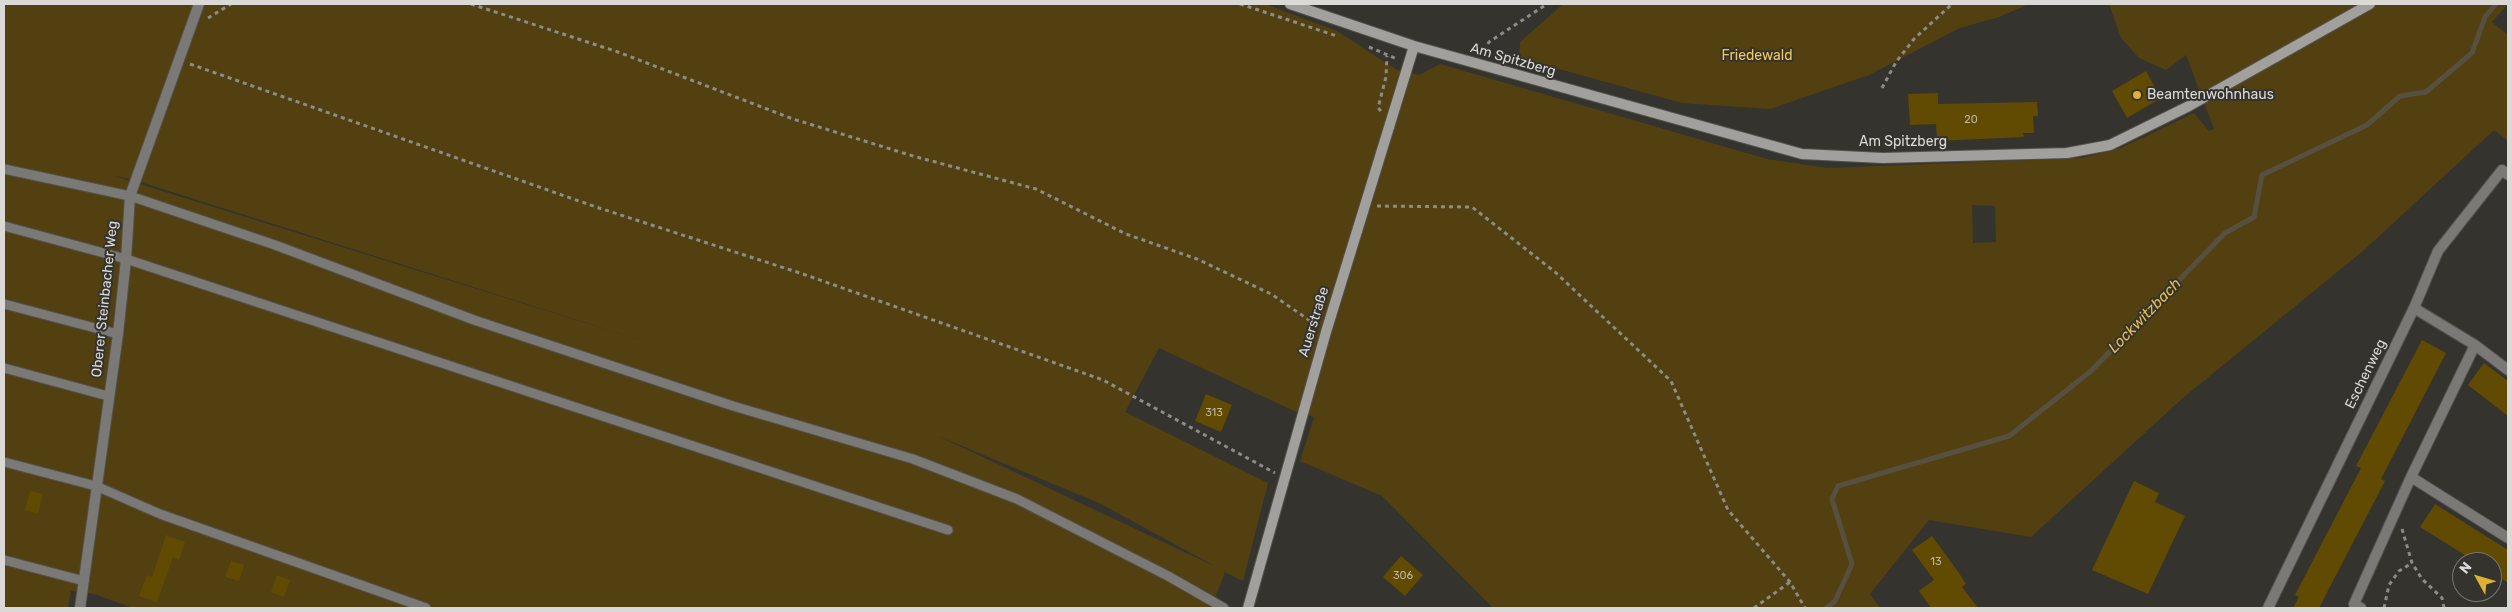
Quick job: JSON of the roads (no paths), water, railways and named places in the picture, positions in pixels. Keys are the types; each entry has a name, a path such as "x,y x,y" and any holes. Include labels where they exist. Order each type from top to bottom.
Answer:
{"street":[{"name":"Oberer Steinbacher Weg","path":"80,608 118,334 130,196 199,4"},
{"name":"Am Spitzberg","path":"1290,4 1414,46 1802,154 1883,158 2067,153 2110,145 2189,106 2370,4"},
{"name":"Auerstraße","path":"1248,608 1326,332 1414,46"},
{"name":"Eschenweg","path":"2268,608 2414,308 2438,251 2502,170 2508,175"},
{"path":"2414,308 2475,345 2508,370"},
{"path":"2361,608 2354,604 2411,477 2475,345"},
{"path":"2411,477 2508,538"}],"lane":[{"path":"4,169 130,196 275,245 511,332 733,406 913,459 1017,499 1168,576 1224,608"},
{"path":"4,226 126,259 948,530"},
{"path":"4,304 118,334"},
{"path":"4,368 108,396"},
{"path":"4,462 96,486 160,514 426,608"},
{"path":"4,560 84,581"}],"waterway":[{"name":"Lockwitzbach","path":"1827,608 1835,601 1852,564 1832,499 1838,486 2009,436 2091,371 2225,233 2254,217 2262,175 2367,125 2400,96 2426,92 2472,53 2485,17 2496,4"}],"place":[{"name":"Beamtenwohnhaus","path":"2137,95"}],"park label":[{"name":"Friedewald","path":"1757,56"}]}
